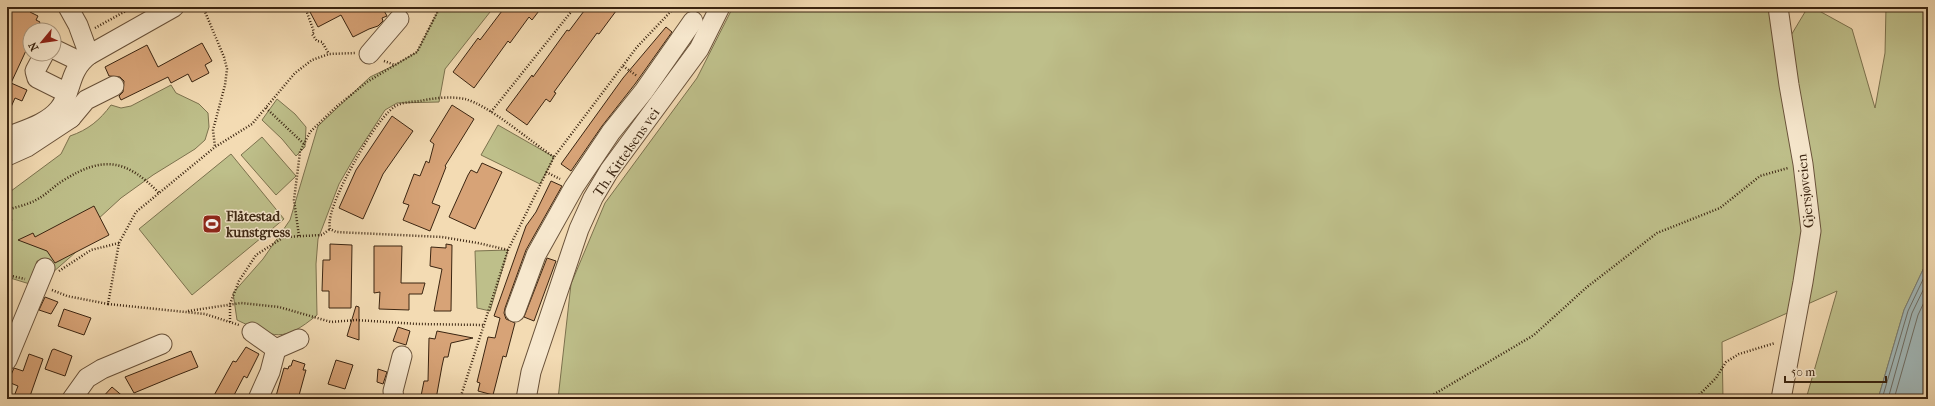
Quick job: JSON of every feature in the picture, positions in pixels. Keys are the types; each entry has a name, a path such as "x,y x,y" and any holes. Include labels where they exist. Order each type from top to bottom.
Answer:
{"street":[{"path":"68,7 78,25 85,58"},
{"path":"7,156 27,147 66,107 72,75 85,58 174,7"},
{"name":"Gjersjøveien","path":"1778,7 1789,85 1803,164 1811,231 1782,399"},
{"name":"Th. Kittelsens vei","path":"526,399 531,372 579,229 593,198 609,171 699,49 715,9"},
{"path":"369,54 399,19"},
{"path":"515,312 536,255 574,187 611,132 644,91 693,21"},
{"path":"62,51 85,58"},
{"path":"40,62 35,71 37,78 66,107"},
{"path":"7,137 47,119 66,107 86,100 114,86"},
{"path":"644,91 661,102"},
{"path":"574,187 593,198"},
{"path":"7,360 42,276"},
{"path":"252,332 276,349"},
{"path":"276,349 298,339"},
{"path":"72,399 87,378 102,369 162,344"},
{"path":"258,399 270,372 276,349"},
{"path":"394,399 393,391 402,356"}],"path":[{"path":"81,36 133,7"},
{"path":"203,7 224,57 227,69 213,130 215,147"},
{"path":"305,7 312,24 314,32 312,34 317,41 322,42 329,54"},
{"path":"299,236 294,200 300,152 310,132 336,107 367,82 417,52 440,7"},
{"path":"491,112 575,7"},
{"path":"460,399 508,250 554,157 623,66 674,7"},
{"path":"108,304 119,243 136,212 215,147 252,124 295,73 312,60 329,54 344,52 369,54 395,65"},
{"path":"623,66 626,69"},
{"path":"330,229 329,222 348,173 382,120 395,106 419,101 448,98 466,100 491,112 554,157"},
{"path":"266,108 304,144"},
{"path":"7,229 11,220 8,210 36,200 64,180 90,166 101,164 115,165 132,171 144,178 159,193"},
{"path":"1426,399 1534,335 1587,287 1656,233 1720,208 1760,176 1803,164"},
{"path":"546,172 556,177"},
{"path":"528,209 532,212"},
{"path":"230,322 230,304 239,281 256,255 284,237 322,235 330,229"},
{"path":"330,229 341,233 442,237 508,250"},
{"path":"119,243 91,250 42,276 67,296 108,304 188,311 205,314 230,322 252,332"},
{"path":"188,311 241,303 279,308 331,322 356,320 418,324 485,325"},
{"path":"1694,399 1716,378 1726,362 1739,354 1793,338"}],"green space":[{"path":"440,7 494,7 445,69 439,102 397,103 385,110 339,184 318,239 316,264 317,315 296,330 287,334 278,335 261,331 237,320 233,293 263,259 290,220 318,126 370,77 417,52"},
{"path":"733,7 1779,7 1778,57 1808,7 1812,7 1852,29 1875,108 1885,53 1886,7 1928,7 1928,259 1904,310 1878,399 1806,399 1837,291 1722,342 1723,399 558,399 571,284 605,203 697,78"},
{"path":"171,85 176,93 199,104 208,113 209,127 205,140 195,149 153,175 121,198 97,220 76,252 44,280 33,285 7,277 7,194 61,154 70,136 93,124 111,105 121,108 131,106"},
{"path":"277,99 295,114 306,127 305,147 296,156 282,139 262,120"},
{"path":"498,125 554,157 540,184 481,155"},
{"path":"262,137 296,176 276,195 241,155"},
{"name":"Flåtestad kunstgress","path":"231,154 284,219 192,295 139,229"},
{"path":"508,250 490,311 477,308 475,251"}],"water":[{"path":"1928,259 1928,399 1878,399 1904,310"}],"building":[{"path":"11,7 25,7 32,10 30,12 38,16 36,20 40,22 22,22 22,59 11,83 27,90 22,101 15,98 7,116 7,16"},
{"path":"319,7 382,7 387,16 382,18 383,21 378,26 353,37 341,15 318,27 310,12"},
{"path":"505,7 542,7 532,20 529,17 510,43 508,41 474,88 453,72 478,38 480,40"},
{"path":"587,7 619,7 599,34 597,33 554,92 556,93 550,102 546,99 527,125 506,110 532,75 533,77 567,30 569,31"},
{"path":"666,27 672,32 635,84 602,126 571,171 561,164 623,78"},
{"path":"202,43 212,61 205,65 209,73 192,82 188,74 171,83 168,77 121,100 119,96 123,92 124,81 120,77 109,76 105,67 147,45 158,67"},
{"path":"452,105 474,119 445,166 446,167 432,203 440,206 430,231 403,220 409,205 403,203 414,174 420,176 426,161 429,163 434,144 430,141"},
{"path":"392,116 413,131 383,174 363,219 339,208 356,170"},
{"path":"482,163 502,172 475,229 449,217 471,170 477,173"},
{"path":"551,181 562,186 526,250 505,308 504,313 506,319 515,323 506,357 503,356 493,395 478,391 480,383 477,382 488,337 495,338 500,318 494,316 526,226 536,212"},
{"path":"94,206 109,235 55,263 47,251 18,240 33,233 35,237"},
{"path":"330,244 352,245 351,308 329,308 329,291 322,291 323,260 330,260"},
{"path":"446,244 452,245 451,311 434,311 442,269 430,266 431,247 446,248"},
{"path":"374,246 402,246 401,283 425,283 422,294 409,294 409,310 379,309 380,292 374,293"},
{"path":"547,258 556,261 534,321 524,317"},
{"path":"45,297 58,302 51,314 39,310"},
{"path":"356,306 359,307 359,340 347,336"},
{"path":"64,309 91,318 84,335 58,326"},
{"path":"398,327 410,331 406,345 393,341"},
{"path":"437,331 473,338 451,343 448,357 444,357 436,399 428,399 421,396 424,381 428,381 429,338 435,339"},
{"path":"246,347 259,354 247,378 244,376 232,399 212,399 233,361 236,362"},
{"path":"54,349 72,356 65,376 45,369 52,350"},
{"path":"191,351 198,367 134,393 125,377"},
{"path":"29,354 43,359 29,399 13,399 18,386 8,382 14,368 23,371"},
{"path":"293,360 305,364 303,370 306,370 298,399 279,399 280,397 276,396 284,368 288,369"},
{"path":"336,360 353,365 345,389 328,384"},
{"path":"378,369 387,372 383,384 377,382"},
{"path":"112,387 126,399 101,399"}],"place":[{"name":"Flåtestad kunstgress","path":"212,224"}]}
